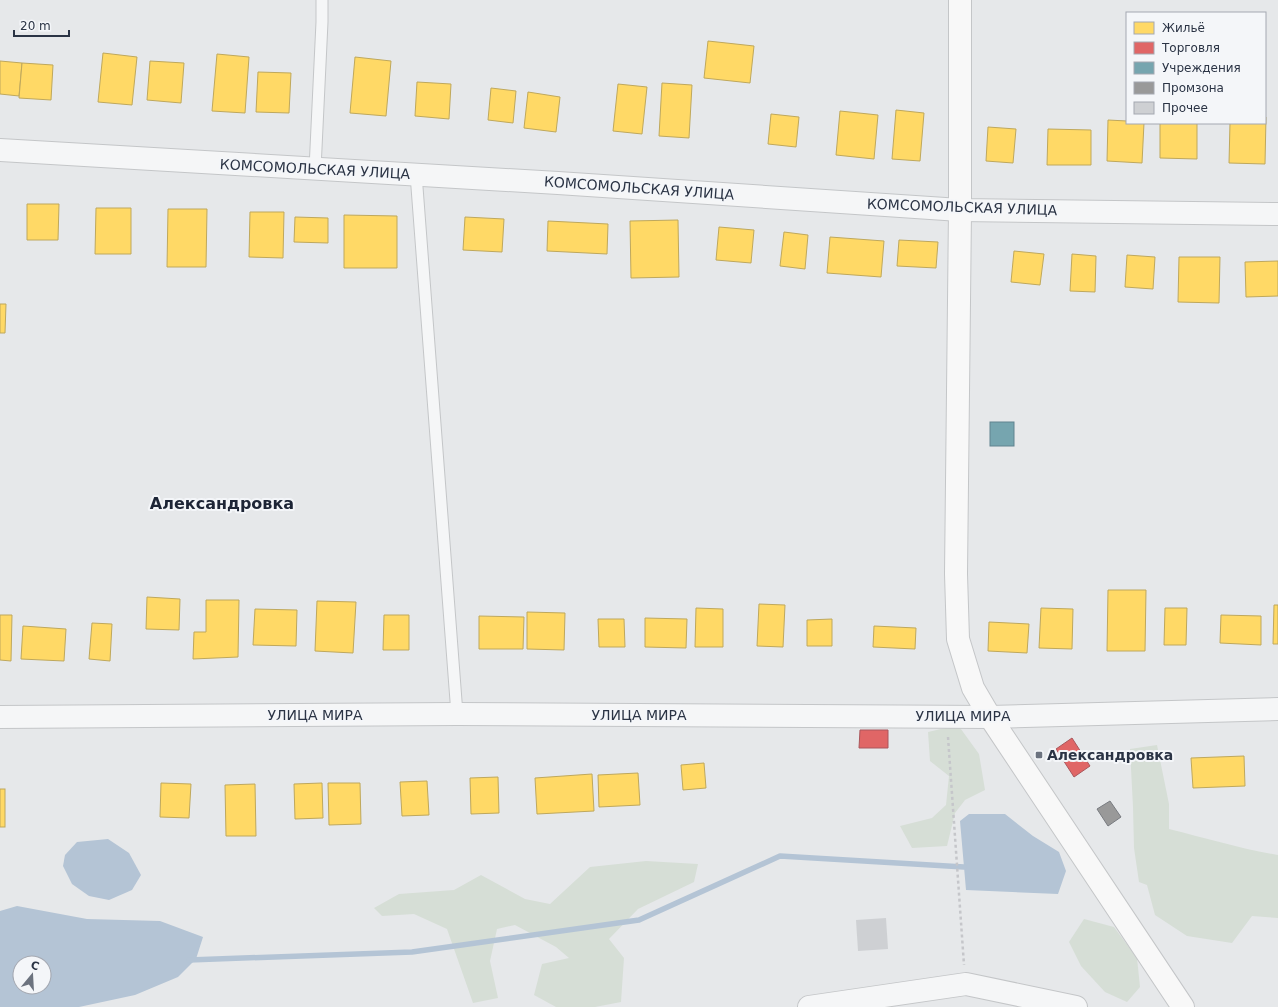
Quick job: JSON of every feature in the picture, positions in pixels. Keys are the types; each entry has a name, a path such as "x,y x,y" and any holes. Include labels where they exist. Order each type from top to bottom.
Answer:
{"main road":[{"path":"960,0 960,210 956,574 958,639 973,688 990,717 1183,1007"}],"street":[{"name":"КОМСОМОЛЬСКАЯ УЛИЦА","path":"0,150 416,174 960,210 1278,214"},
{"name":"УЛИЦА МИРА","path":"0,717 457,714 990,717 1278,709"},
{"path":"809,1007 966,984 1076,1007"}],"lane":[{"path":"315,169 322,0"},
{"path":"416,174 457,714"}],"path":[{"path":"946,717 966,984"}],"shaded area":[{"path":"958,725 979,754 985,790 965,800 955,813 947,846 912,848 900,826 932,818 946,805 949,776 930,761 928,732"},
{"path":"1157,745 1169,804 1169,829 1237,847 1278,855 1278,918 1252,916 1232,943 1187,936 1155,915 1147,885 1139,882 1134,848 1130,749"},
{"path":"646,861 698,864 694,882 638,909 609,939 624,958 621,1002 595,1007 556,1007 534,995 542,964 569,958 556,947 515,925 497,929 490,961 498,998 473,1003 447,929 414,914 382,916 374,908 399,894 454,890 481,875 525,899 550,904 590,867"},
{"path":"1084,919 1114,927 1137,958 1140,987 1127,1002 1105,992 1081,966 1069,942"}],"water":[{"path":"969,814 1005,814 1033,836 1059,852 1066,871 1058,894 966,890 960,821"},
{"path":"108,839 129,853 141,875 132,890 109,900 89,896 72,884 63,866 65,855 77,842"},
{"path":"17,906 87,919 160,921 203,937 196,959 178,977 135,995 79,1007 0,1007 0,911"}],"building: Жильё":[{"path":"708,41 754,46 750,83 704,78"},
{"path":"103,53 137,57 132,105 98,102"},
{"path":"217,54 249,57 245,113 212,111"},
{"path":"355,57 391,61 386,116 350,113"},
{"path":"0,61 22,63 19,96 0,94"},
{"path":"150,61 184,63 181,103 147,100"},
{"path":"22,63 53,65 51,100 19,98"},
{"path":"258,72 291,73 289,113 256,112"},
{"path":"417,82 451,84 449,119 415,116"},
{"path":"662,83 692,85 689,138 659,136"},
{"path":"618,84 647,87 642,134 613,131"},
{"path":"491,88 516,91 513,123 488,120"},
{"path":"528,92 560,97 556,132 524,128"},
{"path":"896,110 924,113 920,161 892,159"},
{"path":"840,111 878,115 874,159 836,155"},
{"path":"771,114 799,117 796,147 768,144"},
{"path":"1108,120 1126,121 1126,124 1144,124 1142,163 1107,161"},
{"path":"1160,124 1197,124 1197,159 1160,158"},
{"path":"1230,124 1266,124 1265,164 1229,163"},
{"path":"988,127 1016,129 1013,163 986,161"},
{"path":"1048,129 1091,130 1091,165 1047,165"},
{"path":"27,204 59,204 58,240 27,240"},
{"path":"96,208 131,208 131,254 95,254"},
{"path":"168,209 207,209 206,267 167,267"},
{"path":"250,212 284,212 283,258 249,257"},
{"path":"344,215 397,216 397,268 344,268"},
{"path":"295,217 328,218 328,243 294,242"},
{"path":"465,217 504,219 502,252 463,250"},
{"path":"678,220 679,277 631,278 630,221"},
{"path":"548,221 608,224 607,254 547,251"},
{"path":"719,227 754,230 751,263 716,260"},
{"path":"784,232 808,235 805,269 780,266"},
{"path":"830,237 884,241 881,277 827,273"},
{"path":"899,240 938,242 936,268 897,266"},
{"path":"1014,251 1044,254 1040,285 1011,282"},
{"path":"1072,254 1096,256 1095,292 1070,291"},
{"path":"1127,255 1155,257 1153,289 1125,287"},
{"path":"1179,257 1220,257 1219,303 1178,302"},
{"path":"1278,261 1278,296 1246,297 1245,262"},
{"path":"0,304 6,304 5,333 0,333"},
{"path":"1108,590 1146,590 1145,651 1107,651"},
{"path":"147,597 180,599 179,630 146,629"},
{"path":"206,600 239,600 238,657 193,659 194,632 206,632"},
{"path":"317,601 356,602 353,653 315,651"},
{"path":"759,604 785,605 783,647 757,646"},
{"path":"1274,605 1278,605 1278,644 1273,644"},
{"path":"696,608 723,609 723,647 695,647"},
{"path":"1041,608 1073,609 1072,649 1039,648"},
{"path":"1165,608 1187,608 1186,645 1164,645"},
{"path":"255,609 297,610 296,646 253,645"},
{"path":"527,612 565,613 564,650 527,649"},
{"path":"0,615 12,615 11,661 0,660"},
{"path":"384,615 409,615 409,650 383,650"},
{"path":"1221,615 1261,616 1261,645 1220,643"},
{"path":"479,616 524,617 523,649 479,649"},
{"path":"645,618 687,619 686,648 645,647"},
{"path":"598,619 624,619 625,647 599,647"},
{"path":"832,619 832,646 807,646 807,620"},
{"path":"989,622 1029,624 1027,653 988,651"},
{"path":"92,623 112,624 110,661 89,659"},
{"path":"23,626 66,629 64,661 21,659"},
{"path":"874,626 916,628 915,649 873,647"},
{"path":"1244,756 1245,786 1193,788 1191,758"},
{"path":"704,763 706,788 683,790 681,765"},
{"path":"638,773 640,805 599,807 598,775"},
{"path":"592,774 594,811 537,814 535,778"},
{"path":"498,777 499,813 471,814 470,778"},
{"path":"427,781 429,815 402,816 400,782"},
{"path":"161,783 191,784 189,818 160,817"},
{"path":"322,783 323,818 295,819 294,784"},
{"path":"328,783 360,783 361,824 329,825"},
{"path":"255,784 256,836 226,836 225,785"},
{"path":"0,789 5,789 5,827 0,827"}],"building: Торговля":[{"path":"860,730 888,730 888,748 859,748"},
{"path":"1072,738 1090,766 1074,777 1056,749"}],"building: Учреждения":[{"path":"990,422 1014,422 1014,446 990,446"}],"building: Промзона":[{"path":"1110,801 1121,817 1108,826 1097,809"}],"building: Прочее":[{"path":"886,918 888,949 858,951 856,920"}],"waterway":[{"path":"189,960 412,952 639,920 780,856 964,867"}],"place":[{"name":"Александровка","path":"1039,755"}],"district":[{"name":"Александровка","path":"222,503"}]}
